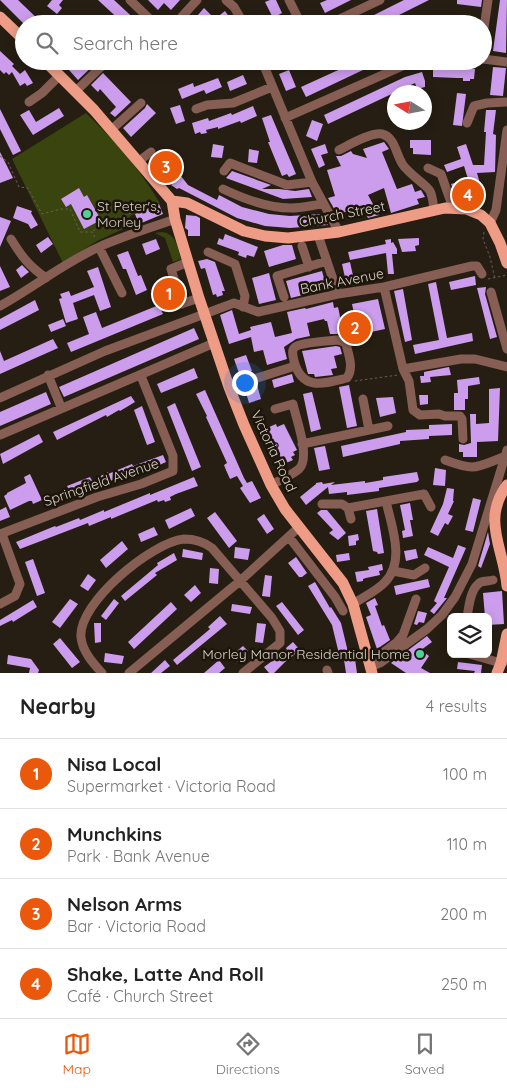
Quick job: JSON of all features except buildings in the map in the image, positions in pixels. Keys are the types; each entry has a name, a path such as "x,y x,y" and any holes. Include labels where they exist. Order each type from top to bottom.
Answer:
{"main road":[{"path":"0,17 15,31"},
{"path":"55,70 76,91 172,200"},
{"name":"Church Street","path":"172,200 186,203 229,225 254,234 288,238 339,232 434,210 453,208 474,212 490,223"},
{"name":"Victoria Road","path":"172,200 175,219 204,314 244,425 285,510 343,583 353,604 374,668"},
{"path":"490,223 504,241 507,264"},
{"path":"507,485 491,513 507,586"},
{"path":"501,664 507,634"}],"street":[{"path":"130,0 146,15"},
{"path":"183,15 197,0"},
{"path":"226,0 234,7 239,15"},
{"path":"288,0 296,15"},
{"path":"348,15 380,0"},
{"path":"486,15 488,0"},
{"path":"492,60 507,62"},
{"path":"76,91 98,70"},
{"path":"265,70 312,182 339,232"},
{"path":"285,118 394,70"},
{"path":"29,102 42,93 60,75"},
{"path":"196,109 207,105 233,102 272,87"},
{"path":"468,123 474,106 507,102"},
{"path":"111,130 141,103"},
{"path":"490,223 496,210 507,130"},
{"path":"339,150 371,135 385,135 393,143 398,157 406,170 430,190 434,210"},
{"path":"139,161 151,152"},
{"path":"224,172 230,164 287,185 312,182"},
{"path":"428,168 441,174 453,208"},
{"path":"223,189 247,200 272,206 291,208 323,204"},
{"path":"0,306 69,263 100,247 175,219"},
{"path":"318,235 338,294"},
{"path":"11,238 24,260 46,278"},
{"path":"302,246 309,267"},
{"path":"100,247 122,293"},
{"path":"208,252 235,264 245,296 243,307"},
{"path":"284,297 277,276 327,261"},
{"path":"182,304 171,269 188,262"},
{"name":"Bank Avenue","path":"0,398 105,351 234,304 258,312 338,294 384,287 472,266 477,266 482,274"},
{"path":"384,287 403,370 410,381 413,410 420,414 460,416 464,439"},
{"path":"491,292 507,349"},
{"path":"169,308 200,298"},
{"path":"337,340 346,344 351,366 347,378 315,384 306,381 299,374 295,366 292,352 296,346 337,340"},
{"path":"0,435 214,343"},
{"path":"403,370 461,359 507,366"},
{"path":"229,387 295,366"},
{"path":"48,375 62,407"},
{"name":"Springfield Avenue","path":"1,534 97,497 141,484 173,471 173,456 141,376"},
{"path":"362,400 369,430"},
{"path":"272,485 298,469 304,458 293,404 275,408"},
{"path":"302,444 388,426"},
{"path":"445,460 463,466 481,467 506,453"},
{"path":"374,668 427,629 442,615 454,597 472,564 491,513 506,453"},
{"path":"348,508 424,494 431,506"},
{"path":"353,604 385,583 393,571 397,550 386,501"},
{"path":"322,504 342,504 348,508 351,519"},
{"path":"129,673 240,581 298,528"},
{"path":"0,604 15,596 20,584 1,534"},
{"path":"288,537 336,597 343,611"},
{"path":"102,673 86,651 80,638 85,616 102,594 122,575 158,548 182,539 199,541 212,548 272,618 280,631 280,643 243,673"},
{"path":"393,571 414,575 425,568"},
{"path":"468,613 472,594 477,586 481,582 493,580"},
{"path":"374,668 380,655 403,635 416,599"},
{"path":"482,658 501,664"}],"path":[{"path":"0,156 8,162 19,187 28,188 42,214 61,209 70,209 80,232 92,232 123,215 136,212 154,203"},
{"path":"490,223 482,235 490,257 494,278 507,275"},
{"path":"92,232 100,247"}],"green space":[{"path":"86,113 126,155 160,203 130,216 132,225 97,241 63,263 12,159"},
{"path":"162,232 174,238 181,259 173,262 165,238 155,233"}],"place":[{"name":"Nelson Arms","path":"166,167"},
{"name":"Shake, Latte And Roll","path":"468,195"},
{"name":"St Peter's, Morley","path":"87,214"},
{"name":"Nisa Local","path":"169,294"},
{"name":"Munchkins","path":"355,328"},
{"name":"Morley Manor Residential Home","path":"420,654"}]}
